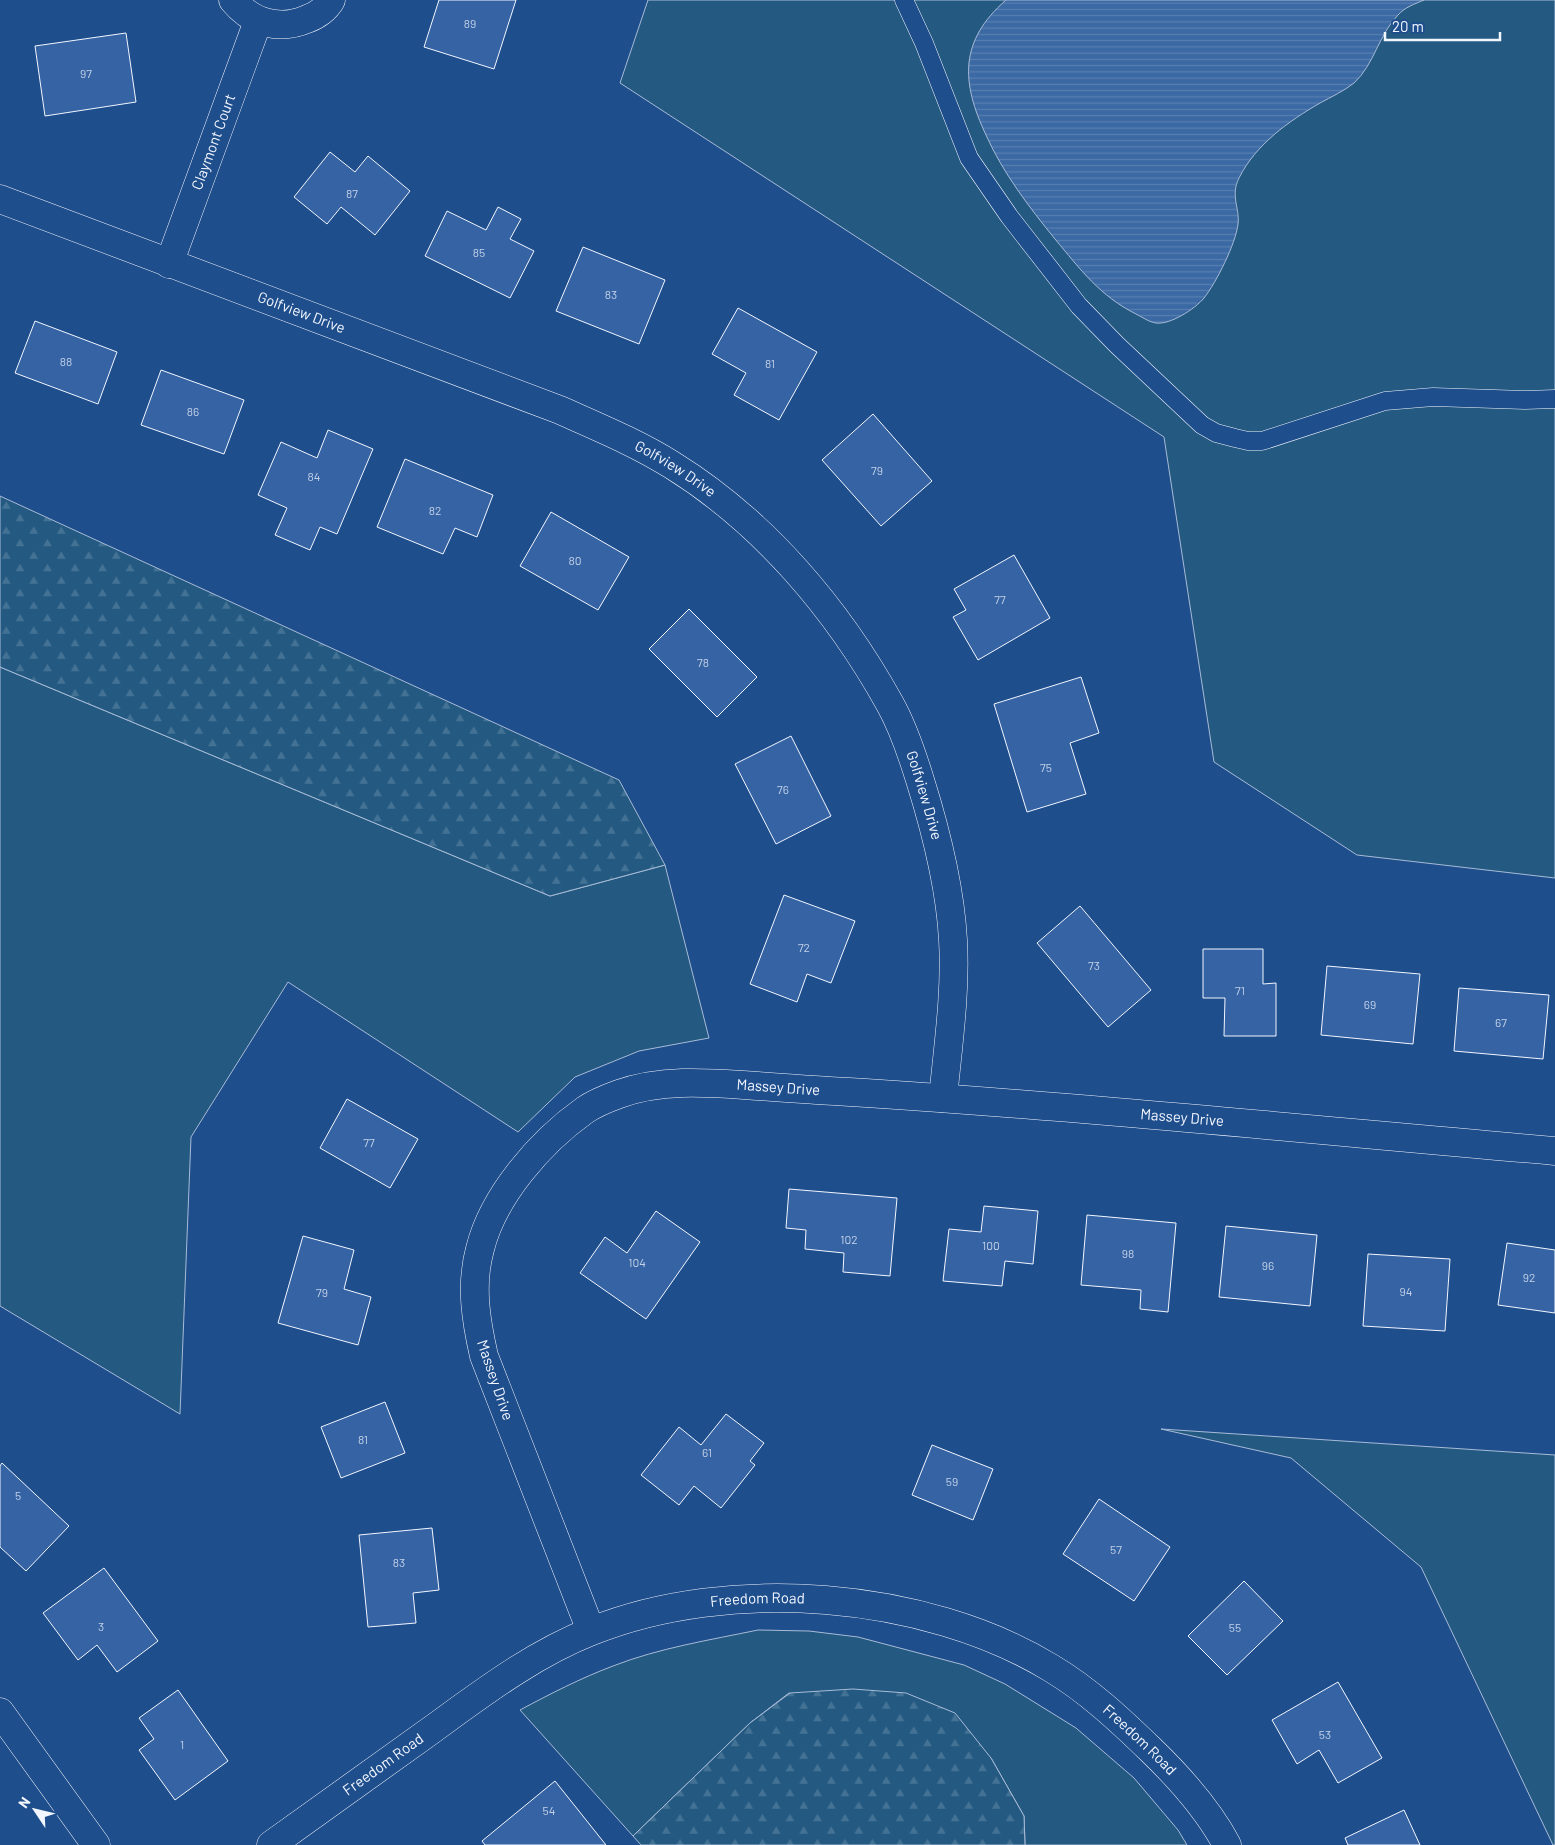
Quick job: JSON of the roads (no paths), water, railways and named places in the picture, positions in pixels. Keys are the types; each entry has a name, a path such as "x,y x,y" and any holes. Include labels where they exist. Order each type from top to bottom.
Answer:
{"street":[{"path":"232,0 241,10 258,21 277,26 296,24 314,16 331,0"},
{"name":"Claymont Court","path":"169,264 258,21"},
{"name":"Golfview Drive","path":"0,199 560,410 618,436 672,464 723,501 768,542 813,590 854,646 891,705 912,754 929,808 949,898 953,940 950,1029 942,1098"},
{"name":"Massey Drive","path":"591,1631 484,1356 476,1322 474,1286 479,1251 486,1228 503,1195 532,1159 558,1132 588,1108 622,1093 661,1084 705,1083 942,1098 1555,1151"},
{"name":"Freedom Road","path":"271,1845 508,1676 550,1651 591,1631 632,1617 711,1601 794,1598 882,1607 922,1615 968,1629 1052,1668 1094,1699 1132,1731 1168,1767 1201,1804 1227,1845"},
{"path":"0,1712 96,1845"}],"lane":[{"path":"904,0 924,43 970,158 1009,216 1079,306 1098,327 1202,425 1226,436 1248,441 1262,440 1385,401 1433,397 1555,399"}]}
